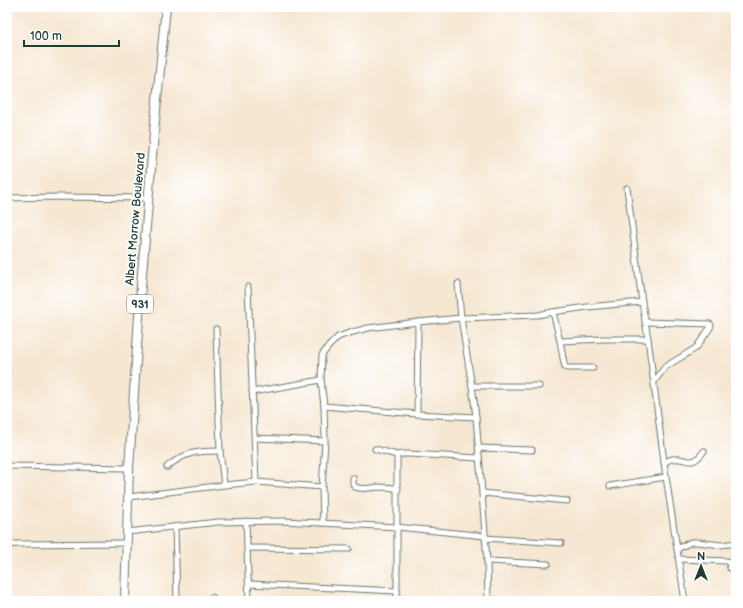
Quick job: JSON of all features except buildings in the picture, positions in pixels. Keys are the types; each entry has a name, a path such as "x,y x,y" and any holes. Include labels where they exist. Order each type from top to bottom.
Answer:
{"main road":[{"name":"Albert Morrow Boulevard","path":"125,601 129,468 148,198 166,7"}],"street":[{"path":"627,188 664,464 685,601"},
{"path":"7,198 58,196 148,198"},
{"path":"458,284 461,318 476,417 487,561 488,600 518,601"},
{"path":"248,287 256,482"},
{"path":"323,523 322,488 325,441 324,406 321,380 322,355 338,337 368,328 418,322 461,318 538,315 587,307 642,302"},
{"path":"553,312 565,367 593,368"},
{"path":"417,414 418,322"},
{"path":"645,322 711,325 696,348 665,366 654,382"},
{"path":"216,329 220,451 224,485"},
{"path":"560,341 648,338"},
{"path":"252,392 321,380"},
{"path":"472,386 539,386"},
{"path":"324,406 417,414 476,417"},
{"path":"255,438 325,441"},
{"path":"478,448 532,450"},
{"path":"375,449 397,455 409,454 479,458"},
{"path":"167,467 182,456 195,452 220,451"},
{"path":"664,464 672,459 694,461 704,451"},
{"path":"397,455 397,601"},
{"path":"7,466 129,468"},
{"path":"610,486 666,477"},
{"path":"352,478 353,484 358,488 367,489 386,487 398,489"},
{"path":"129,496 256,482 322,488"},
{"path":"482,493 567,501"},
{"path":"246,521 249,601"},
{"path":"127,532 218,522 282,521 397,527 485,537 561,543"},
{"path":"175,527 177,601"},
{"path":"677,549 691,542 721,545 736,543"},
{"path":"7,545 127,543"},
{"path":"248,548 349,549"},
{"path":"678,559 727,561 730,568"},
{"path":"487,561 548,564"},
{"path":"249,584 397,591"}]}
